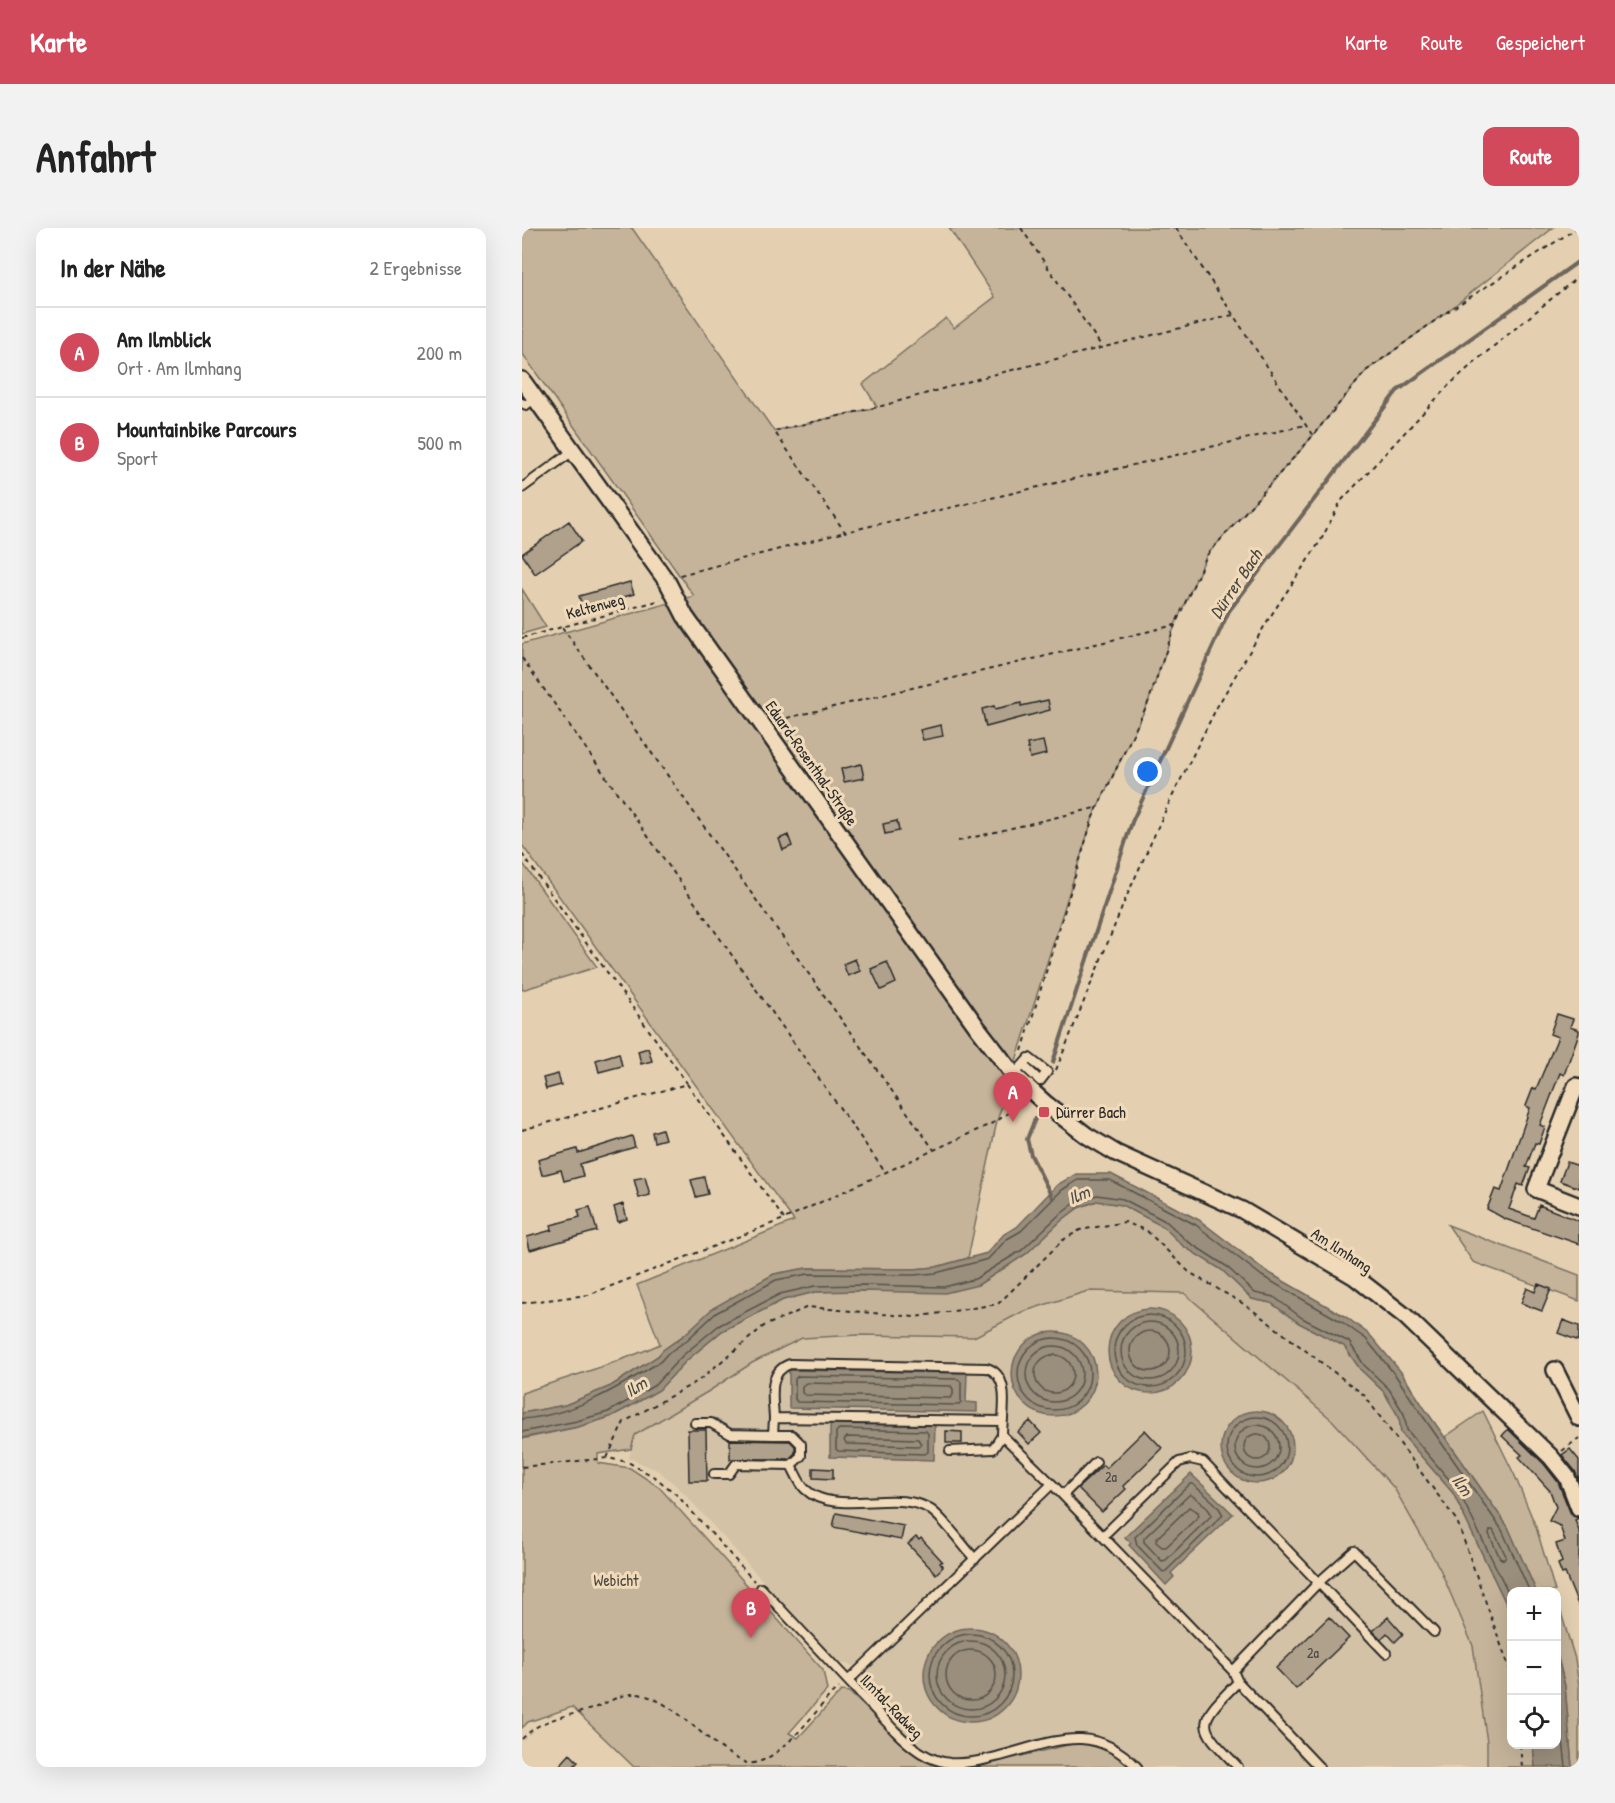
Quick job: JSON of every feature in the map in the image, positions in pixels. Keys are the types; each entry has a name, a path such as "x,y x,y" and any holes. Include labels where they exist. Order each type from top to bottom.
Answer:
{"street":[{"name":"Eduard-Rosenthal-Straße","path":"522,380 529,401 573,451 671,590 685,616 977,1027 1018,1070 1030,1091"},
{"path":"1579,1087 1576,1086 1536,1189 1579,1206"},
{"name":"Am Ilmhang","path":"1030,1091 1076,1128 1116,1153 1242,1210 1355,1277 1405,1316 1551,1457 1567,1477 1579,1508"},
{"path":"1555,1370 1579,1418"}],"lane":[{"path":"522,488 573,451"},
{"path":"773,1435 773,1382 782,1366 802,1364 987,1368 999,1374 1003,1391 1002,1435 993,1449 950,1451"},
{"path":"774,1418 1002,1421"},
{"path":"694,1423 711,1423 730,1434 792,1435 801,1444 801,1456 791,1465 736,1464 729,1474 714,1474"},
{"path":"1002,1435 1233,1671 1238,1682 1319,1767"},
{"path":"1103,1536 1179,1462 1190,1459 1203,1462 1386,1653"},
{"path":"1062,1494 1096,1462"},
{"path":"791,1465 804,1488 816,1498 836,1501 913,1503 931,1510 975,1559"},
{"path":"849,1680 1052,1484"},
{"path":"1233,1671 1319,1582 1354,1551 1434,1632"},
{"name":"Ilmtal-Radweg","path":"761,1588 907,1742 926,1756 948,1763 975,1762 1063,1740 1089,1738 1112,1746 1137,1767"},
{"path":"1238,1682 1210,1710 1205,1723 1210,1738 1238,1767"}],"path":[{"path":"1021,228 1102,347"},
{"path":"1176,228 1312,436"},
{"path":"1018,1070 1094,817 1148,703 1175,625 1207,555 1312,436 1365,371 1444,314 1577,228"},
{"path":"1048,1076 1058,1069 1130,890 1168,805 1212,717 1268,620 1322,540 1341,501 1448,386 1579,276"},
{"path":"845,532 774,431 878,407 988,376 1233,315"},
{"name":"Keltenweg","path":"522,638 671,590 681,574 845,532 1305,425"},
{"path":"787,718 1175,625"},
{"path":"562,627 934,1150"},
{"path":"522,658 885,1172"},
{"path":"958,841 1099,807"},
{"path":"522,854 784,1219"},
{"path":"522,1130 687,1084"},
{"path":"522,1303 588,1295 784,1219 997,1121 1015,1108 1030,1091"},
{"path":"607,1458 624,1422 698,1381 764,1326 808,1307 915,1317 998,1304 1063,1240 1080,1230 1125,1222 1147,1231 1189,1272 1247,1306 1364,1395 1457,1521 1507,1662"},
{"path":"1564,1449 1579,1438"},
{"path":"522,1467 607,1458 628,1462 670,1489 761,1588"},
{"path":"522,1739 533,1727 552,1719 603,1706 624,1694 636,1694 645,1695 671,1708 734,1757 755,1764 770,1759 787,1744 832,1693 849,1680"},
{"path":"1520,1749 1522,1767"}],"shaded area":[{"path":"1088,1291 1184,1293 1332,1420 1394,1488 1440,1569 1473,1646 1487,1742 1487,1767 1143,1767 1132,1755 1109,1740 1084,1735 1062,1737 959,1760 926,1753 912,1744 886,1717 858,1670 849,1664 837,1664 682,1491 659,1471 629,1458 635,1436 752,1363 802,1338 859,1335 974,1337 1022,1312"}],"green space":[{"path":"522,228 632,228 774,431 877,407 863,384 946,318 954,328 995,297 949,228 1553,228 1444,314 1366,371 1305,445 1207,555 1175,625 1148,703 1093,817 997,1121 968,1258 936,1267 914,1269 807,1268 774,1274 746,1290 663,1350 658,1356 611,1386 565,1405 522,1413 522,1393 610,1364 660,1344 637,1285 794,1221 522,845 522,644 694,596 522,353"},
{"path":"522,589 546,627 522,634"},
{"path":"522,862 597,967 522,990"},
{"name":"Webicht","path":"1097,1201 1122,1205 1164,1227 1183,1246 1222,1270 1252,1299 1271,1303 1299,1323 1344,1346 1360,1369 1384,1392 1399,1417 1401,1433 1453,1493 1507,1606 1507,1749 1533,1749 1535,1767 1487,1767 1487,1742 1473,1646 1440,1569 1394,1488 1332,1420 1184,1293 1088,1291 1022,1312 974,1337 859,1335 802,1338 752,1363 635,1435 631,1449 598,1454 598,1463 630,1468 659,1487 823,1670 827,1690 789,1733 798,1738 841,1691 849,1692 918,1757 926,1762 946,1767 634,1767 572,1707 528,1722 522,1728 522,1439 578,1427 610,1417 629,1407 659,1390 686,1361 722,1331 783,1300 815,1292 978,1285 1026,1254 1078,1208"},
{"path":"1448,1225 1579,1275 1579,1301 1473,1262"},
{"path":"1483,1411 1515,1476 1536,1527 1554,1587 1534,1587 1508,1527 1445,1437"},
{"path":"1561,1613 1575,1659 1579,1686 1579,1767 1572,1767 1565,1686 1561,1670"},
{"path":"1076,1743 1106,1749 1131,1767 975,1767"}],"water":[{"name":"Ilm","path":"1076,1174 1111,1174 1199,1220 1266,1271 1346,1317 1370,1335 1401,1372 1508,1527 1534,1587 1507,1587 1507,1606 1453,1493 1401,1433 1399,1417 1384,1392 1360,1369 1344,1346 1299,1323 1271,1303 1252,1299 1222,1270 1183,1246 1164,1227 1122,1205 1097,1201 1078,1208 1026,1254 978,1285 945,1293 815,1292 783,1300 722,1331 686,1361 659,1390 629,1407 610,1417 578,1427 522,1438 522,1413 565,1405 611,1386 658,1356 713,1308 774,1274 807,1268 913,1269 936,1267 987,1253 1004,1234 1017,1227 1057,1185"},
{"path":"1142,1309 1158,1309 1174,1316 1185,1327 1192,1343 1189,1367 1180,1381 1158,1393 1142,1393 1126,1386 1115,1375 1108,1359 1108,1343 1115,1327 1126,1316"},
{"path":"1054,1332 1070,1335 1084,1344 1093,1358 1096,1374 1093,1390 1084,1404 1070,1413 1054,1416 1038,1413 1024,1404 1015,1390 1012,1374 1015,1358 1024,1344 1038,1335"},
{"path":"789,1370 967,1373 966,1402 977,1403 977,1412 789,1408"},
{"path":"1257,1411 1277,1417 1287,1427 1293,1447 1287,1467 1277,1477 1257,1483 1237,1477 1227,1467 1221,1447 1227,1427 1237,1417"},
{"path":"830,1423 935,1425 934,1460 830,1457"},
{"path":"1191,1474 1233,1514 1171,1573 1174,1577 1166,1585 1129,1545 1131,1543 1125,1537"},
{"path":"971,1628 989,1631 1004,1642 1015,1657 1018,1675 1015,1693 1004,1708 989,1719 971,1722 953,1719 938,1708 927,1693 924,1675 927,1657 938,1642 953,1631"},
{"path":"1561,1670 1565,1686 1572,1767 1535,1767 1533,1749 1561,1749"}],"building":[{"path":"569,521 582,541 535,574 522,554"},
{"path":"630,582 634,594 583,609 579,596"},
{"path":"1048,700 1050,710 986,727 982,709 994,706 995,709 1021,703 1021,706"},
{"path":"941,725 943,736 923,740 920,730"},
{"path":"1043,741 1046,754 1030,758 1027,744"},
{"path":"861,764 864,778 844,782 841,769"},
{"path":"897,821 899,831 885,834 883,824"},
{"path":"788,835 792,846 783,850 779,839"},
{"path":"855,959 860,971 848,976 843,964"},
{"path":"887,962 896,983 881,990 871,969"},
{"path":"1557,1014 1573,1019 1570,1027 1579,1030 1579,1033 1564,1075 1560,1073 1540,1125 1545,1127 1539,1144 1535,1143 1526,1167 1530,1168 1523,1186 1518,1184 1509,1209 1534,1218 1539,1205 1579,1221 1579,1244 1505,1219 1487,1209 1495,1189 1501,1191 1530,1108 1526,1106 1533,1088 1536,1089 1558,1037 1550,1034"},
{"path":"648,1048 652,1061 641,1064 638,1051"},
{"path":"619,1053 622,1066 599,1072 596,1060"},
{"path":"558,1074 561,1085 546,1089 543,1078"},
{"path":"662,1129 665,1139 654,1142 652,1132"},
{"path":"632,1136 635,1147 580,1164 583,1176 564,1181 561,1170 542,1175 538,1160 577,1149 578,1153"},
{"path":"1567,1162 1579,1166 1579,1188 1560,1181"},
{"path":"645,1177 650,1195 639,1198 634,1179"},
{"path":"704,1177 708,1194 696,1197 691,1180"},
{"path":"623,1204 627,1219 618,1222 614,1207"},
{"path":"590,1207 597,1231 530,1250 527,1237 552,1230 551,1225 580,1217 578,1210"},
{"path":"1538,1284 1551,1289 1542,1311 1521,1303 1527,1288 1535,1292"},
{"path":"1563,1320 1579,1326 1579,1341 1558,1333"},
{"path":"1030,1421 1041,1433 1029,1444 1018,1432"},
{"path":"1508,1429 1544,1464 1558,1482 1570,1512 1579,1518 1575,1520 1579,1531 1579,1607 1565,1573 1562,1574 1558,1564 1562,1562 1556,1544 1565,1541 1560,1526 1549,1521 1556,1507 1550,1491 1519,1457 1522,1455 1502,1436"},
{"path":"688,1430 706,1430 707,1481 689,1481"},
{"path":"1145,1430 1162,1448 1123,1486 1126,1489 1102,1512 1078,1488 1103,1465 1106,1468"},
{"path":"946,1431 962,1432 962,1443 946,1443"},
{"path":"730,1440 790,1441 795,1446 795,1453 789,1459 730,1459"},
{"path":"1570,1449 1579,1460 1579,1481 1575,1471 1562,1455"},
{"path":"813,1468 833,1469 833,1479 813,1478"},
{"path":"836,1513 904,1526 901,1540 833,1527"},
{"path":"916,1537 919,1540 921,1538 942,1561 940,1563 943,1567 936,1574 908,1544"},
{"path":"1329,1617 1349,1638 1296,1689 1276,1668"},
{"path":"1388,1617 1403,1634 1395,1642 1387,1633 1381,1639 1373,1631"},
{"path":"570,1754 578,1762 573,1767 558,1767"}],"waterway":[{"name":"Dürrer Bach","path":"1053,1062 1132,822 1229,611 1397,391 1579,261"},
{"name":"Dürrer Bach","path":"1035,1119 1027,1139 1031,1155 1052,1197"}],"place":[{"name":"Dürrer Bach","path":"1044,1112"},
{"name":"Am Ilmblick","path":"1013,1122"},
{"name":"Mountainbike Parcours","path":"751,1638"}]}
